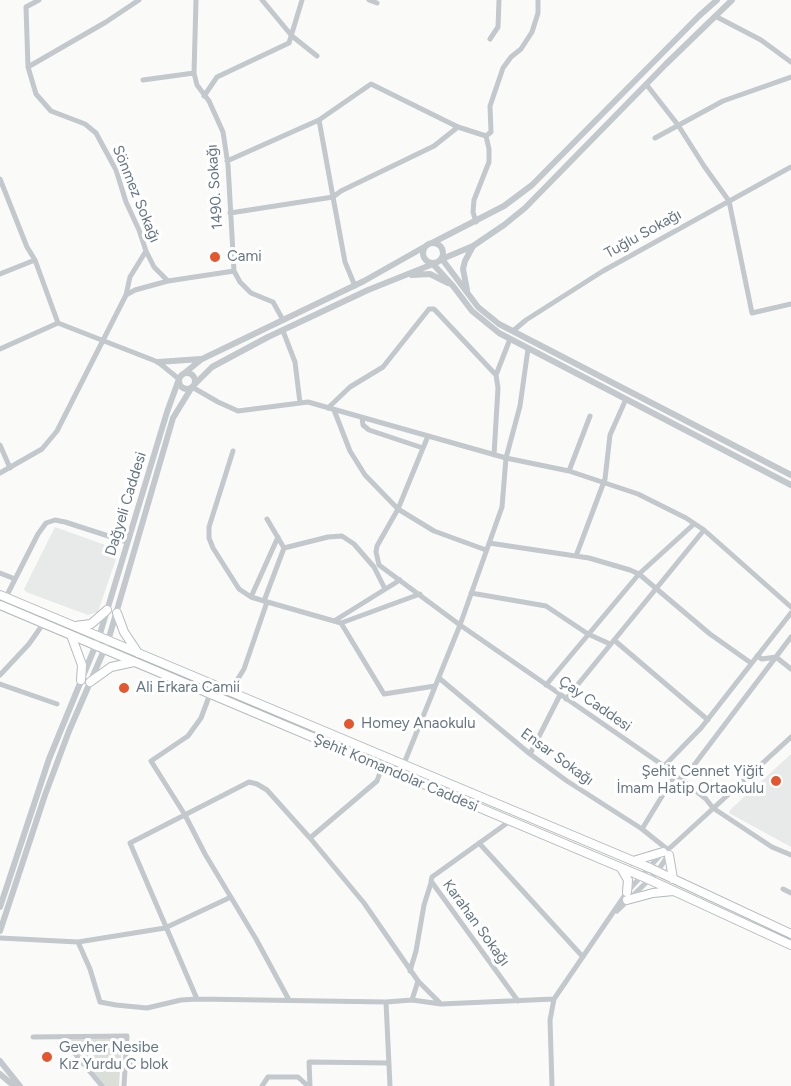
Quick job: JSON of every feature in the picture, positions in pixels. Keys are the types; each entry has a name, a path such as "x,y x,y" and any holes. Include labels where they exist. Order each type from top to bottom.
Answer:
{"main road":[{"name":"Şehit Komandolar Caddesi","path":"3,596 654,870 791,934"},
{"name":"Şehit Komandolar Caddesi","path":"0,605 676,891 791,945"},
{"path":"74,626 91,624 107,610"},
{"path":"117,613 124,632 138,654"},
{"path":"71,635 82,665 81,680"},
{"path":"90,682 111,667 135,662"},
{"path":"632,861 668,851 674,879"},
{"path":"620,867 628,880 627,896 676,891"}],"street":[{"name":"Sönmez Sokağı","path":"39,0 26,7 28,67 36,94 43,104 60,116 85,124 96,133 116,170 146,251 154,267 168,281"},
{"path":"28,67 99,27 139,0"},
{"name":"1490. Sokağı","path":"196,0 194,73 196,85 209,100 223,132 234,271"},
{"path":"262,0 292,36 317,56"},
{"path":"204,96 217,77 285,45 292,36 302,0"},
{"path":"369,0 376,3"},
{"path":"490,39 498,27 499,0"},
{"path":"227,161 319,120 371,84 458,128 486,135 491,132 490,106 503,68 511,57 522,49 532,32 538,13 538,0"},
{"path":"181,377 187,373 192,375 195,380 193,386 187,389 179,384 181,377 202,359 355,286 476,222 518,197 717,0"},
{"path":"433,264 473,246 504,225 533,201 646,84 732,0"},
{"path":"715,16 761,40 791,62"},
{"path":"143,80 194,73"},
{"path":"655,138 723,101 791,77"},
{"path":"646,84 678,125 729,201 752,313 791,304"},
{"path":"319,120 345,262 355,286"},
{"path":"230,213 333,197 434,146 458,128"},
{"path":"476,222 473,212 474,200 489,162 486,135"},
{"name":"Tuğlu Sokağı","path":"513,332 526,320 581,284 791,167"},
{"path":"0,179 2,191 34,260 58,323"},
{"path":"429,245 439,244 443,249 442,259 468,294 487,315 513,332 791,475"},
{"path":"429,245 423,256 427,262 433,264 483,322 528,349 791,485"},
{"path":"468,294 463,269 473,246"},
{"path":"0,473 42,449 57,431 126,295 130,277 146,251"},
{"path":"0,274 34,260"},
{"name":"Dağyeli Caddesi","path":"0,931 45,795 69,731 105,651 173,418 186,394 204,374 220,362 400,277 433,264"},
{"path":"126,295 135,290 168,281 234,271 250,293 273,302 283,320"},
{"path":"400,277 420,273 430,274 453,286"},
{"path":"331,409 350,387 383,367 429,309 434,309 496,375"},
{"path":"0,348 58,323 158,362 181,377"},
{"path":"283,331 295,362 300,403"},
{"path":"494,454 498,388 496,375 510,339"},
{"path":"403,766 460,625 502,507 507,458 520,406 528,349"},
{"path":"158,362 202,359"},
{"name":"Dağyeli Caddesi","path":"0,907 49,759 99,637 167,412 181,377"},
{"path":"193,386 218,402 238,411 308,402 507,458 569,471 638,494 704,530 791,607"},
{"path":"576,556 606,477 610,435 626,399"},
{"path":"331,409 350,451 365,476 398,509 434,531 486,550"},
{"path":"569,471 590,416"},
{"path":"362,418 363,424 369,430 423,448"},
{"name":"Çay Caddesi","path":"428,436 398,509 377,546 379,565 460,625 664,766 713,808 771,847 791,855"},
{"path":"0,445 10,468"},
{"path":"233,451 208,527 213,548 239,589 251,597 341,623 420,594"},
{"path":"229,693 244,669 284,548 267,519"},
{"path":"3,596 15,579 46,522 55,520 128,542"},
{"path":"546,685 639,574 694,524"},
{"path":"566,699 704,530"},
{"path":"284,548 328,537 342,536 354,544 374,567 385,589"},
{"path":"251,597 278,537"},
{"path":"489,543 576,556 639,574 710,634 752,663"},
{"path":"0,573 15,579"},
{"path":"334,621 400,580"},
{"path":"471,593 546,606 588,634 612,642 708,720"},
{"path":"664,766 708,720 791,613"},
{"path":"341,623 384,694 435,686"},
{"path":"0,675 44,624"},
{"path":"682,781 791,637"},
{"path":"757,656 762,659 776,657 791,669"},
{"name":"Ensar Sokağı","path":"439,678 530,754 567,781 642,829 668,851"},
{"path":"0,684 57,704"},
{"path":"210,694 201,718 188,736 151,762 185,815 289,1000"},
{"path":"530,754 560,694"},
{"path":"552,1086 550,1020 554,999 627,896 654,870 668,851 791,737"},
{"path":"310,838 377,781 382,767"},
{"path":"642,829 675,775"},
{"path":"196,999 130,843 249,783 257,784 267,790 310,838 364,903 410,971 441,1004"},
{"name":"Karahan Sokağı","path":"510,821 432,877 431,883 518,1001"},
{"path":"479,843 583,957"},
{"path":"410,971 431,883"},
{"path":"783,889 791,893"},
{"path":"0,938 78,942 165,928 231,897"},
{"path":"78,942 90,969 100,1002 147,1008 196,999 386,1002 412,1000 441,1004 554,999"},
{"path":"412,1000 418,981"},
{"path":"386,1002 390,1086"},
{"path":"33,1037 127,1036 124,1086"},
{"path":"62,1038 102,1086"},
{"path":"0,1061 20,1086"},
{"path":"309,1086 309,1062 389,1064"},
{"path":"125,1063 150,1065"},
{"path":"0,1074 14,1086"},
{"path":"261,1086 268,1077 298,1077 309,1086"}],"shaded area":[{"path":"55,527 119,550 98,612 88,615 26,592 24,589"},
{"name":"Şehit Cennet Yiğit İmam Hatip Ortaokulu","path":"791,754 791,847 729,813"},
{"path":"122,1038 119,1086 104,1086 64,1039"}],"place":[{"name":"Cami","path":"215,257"},
{"name":"Ali Erkara Camii","path":"124,688"},
{"name":"Homey Anaokulu","path":"349,724"},
{"name":"Şehit Cennet Yiğit İmam Hatip Ortaokulu","path":"776,781"},
{"name":"Gevher Nesibe Kız Yurdu C blok","path":"47,1057"}]}
